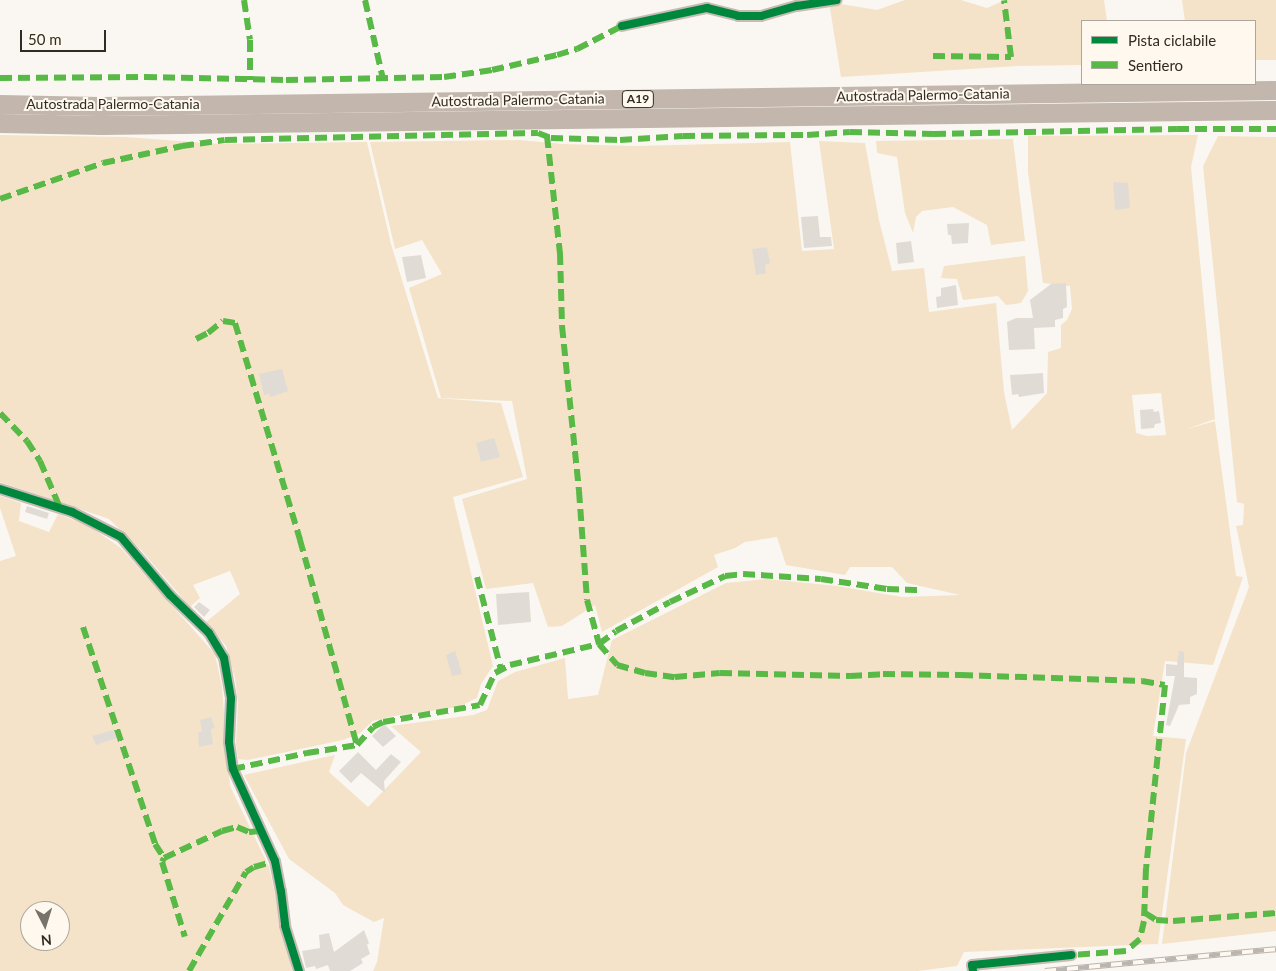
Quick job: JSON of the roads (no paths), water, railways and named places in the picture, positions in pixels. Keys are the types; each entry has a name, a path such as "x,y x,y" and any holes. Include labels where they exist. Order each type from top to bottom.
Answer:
{"highway":[{"name":"Autostrada Palermo-Catania","path":"0,104 100,106 1276,90"},
{"name":"Autostrada Palermo-Catania","path":"0,123 101,125 1276,110"}],"street":[{"path":"622,26 707,8 738,16 761,16 797,6 837,0"},
{"path":"0,489 72,512 121,537 170,596 209,633 224,658 231,698 229,742 233,769 275,861 285,926 299,971"},
{"path":"973,971 972,964 1072,955"}],"railway":[{"path":"1045,971 1276,949"}]}
